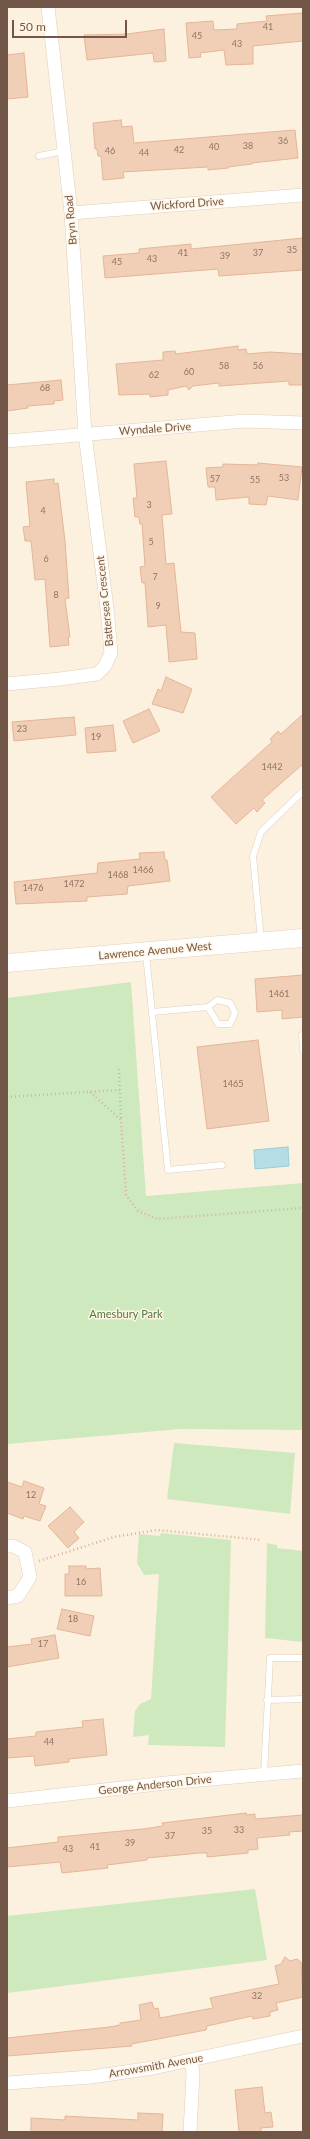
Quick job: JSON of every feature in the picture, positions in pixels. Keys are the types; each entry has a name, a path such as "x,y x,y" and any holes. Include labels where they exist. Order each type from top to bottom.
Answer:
{"main road":[{"name":"Lawrence Avenue West","path":"7,963 303,938"}],"street":[{"name":"Bryn Road","path":"48,7 71,214 85,434"},
{"name":"Wickford Drive","path":"71,214 303,195"},
{"name":"Wyndale Drive","path":"7,441 245,421 303,423"},
{"name":"Battersea Crescent","path":"7,684 96,674 105,666 111,653 107,608 85,434"},
{"path":"7,1546 13,1546 24,1552 30,1577 18,1596 7,1598"},
{"name":"George Anderson Drive","path":"7,1801 166,1783 303,1771"},
{"name":"Arrowsmith Avenue","path":"7,2083 91,2077 191,2061 303,2036"},
{"path":"190,2132 193,2074 191,2061"}],"lane":[{"path":"39,156 64,151"},
{"path":"262,942 254,856 261,832 303,791"},
{"path":"146,952 168,1170 222,1165"},
{"path":"152,1012 208,1007 217,1000 230,1003 235,1013 230,1024 218,1024 208,1007"},
{"path":"302,1035 303,1050"},
{"path":"264,1774 270,1658 303,1658"},
{"path":"267,1700 303,1699"}],"path":[{"path":"119,1069 126,1195 138,1211 158,1219 303,1208"},
{"path":"7,1097 120,1090"},
{"path":"90,1092 121,1120"},
{"path":"27,1565 114,1537 157,1530 262,1540"}],"green space":[{"name":"Amesbury Park","path":"131,982 146,1196 303,1183 303,1430 181,1429 7,1444 7,998"},
{"path":"174,1443 295,1453 290,1514 167,1499"},
{"path":"161,1533 231,1540 225,1747 148,1745 149,1735 133,1737 135,1711 140,1704 151,1699 159,1574 144,1575 137,1563 139,1534 160,1536"},
{"path":"267,1543 277,1545 277,1548 303,1551 303,1642 265,1638"},
{"path":"255,1889 267,1960 7,1993 7,1916"}],"water":[{"path":"288,1147 289,1166 255,1169 254,1150"}],"building":[{"path":"303,13 303,41 253,46 253,64 226,65 224,50 200,53 201,57 189,58 186,23 213,21 214,30 237,29 237,24 267,21 266,16"},
{"path":"164,29 166,61 154,62 153,53 87,60 84,35 127,34"},
{"path":"24,53 28,97 7,99 7,55"},
{"path":"121,120 122,127 132,126 134,143 295,130 298,158 208,170 208,167 123,172 124,178 103,180 101,156 98,156 97,149 95,149 93,123"},
{"path":"303,238 303,270 219,276 218,269 105,278 103,256 139,253 139,249 191,244 191,249"},
{"path":"238,346 238,350 246,349 247,354 270,352 303,354 303,385 289,385 289,381 219,386 219,383 193,386 189,390 186,386 168,390 168,395 150,397 150,394 119,395 116,364 163,360 163,352 175,351 176,354"},
{"path":"61,380 63,400 54,401 54,404 27,406 28,408 7,411 7,385"},
{"path":"166,461 172,514 162,515 166,564 174,563 181,632 195,633 197,659 169,662 166,625 148,627 145,583 142,583 140,567 145,566 142,524 140,524 139,517 135,517 133,498 137,498 134,464"},
{"path":"258,463 302,467 298,500 268,496 266,505 249,504 249,497 216,500 215,487 208,487 206,468 223,467 223,464 258,465"},
{"path":"54,479 54,484 58,483 65,541 69,598 65,599 70,637 68,637 69,645 50,647 45,579 35,580 31,541 25,541 23,527 30,526 26,482"},
{"path":"166,677 192,689 183,713 152,704 158,689 161,691"},
{"path":"149,709 160,731 133,743 123,721"},
{"path":"303,714 303,764 262,800 265,803 257,812 254,808 236,824 211,797 272,742 270,739 278,731 281,734"},
{"path":"74,717 76,735 14,741 12,722"},
{"path":"113,725 116,751 87,753 85,728"},
{"path":"164,852 165,860 167,860 170,881 128,886 127,894 87,897 87,901 16,904 14,882 97,873 98,863 140,859 139,853"},
{"path":"303,975 303,1017 282,1019 282,1010 257,1012 255,979"},
{"path":"258,1040 269,1121 207,1129 197,1047"},
{"path":"24,1481 44,1488 39,1504 46,1506 40,1521 24,1516 23,1519 7,1513 7,1482 22,1487"},
{"path":"70,1507 84,1522 74,1532 79,1538 68,1548 48,1526"},
{"path":"69,1566 86,1566 86,1569 100,1568 102,1596 65,1596 65,1574 69,1574"},
{"path":"62,1609 94,1616 90,1636 57,1629"},
{"path":"55,1635 59,1658 7,1667 7,1647 32,1644 31,1639"},
{"path":"103,1719 107,1755 69,1759 69,1762 35,1766 34,1756 7,1758 7,1739 36,1736 36,1732 83,1727 82,1721"},
{"path":"246,1813 246,1815 255,1814 255,1819 303,1815 303,1831 289,1832 290,1835 257,1838 258,1849 248,1850 248,1853 207,1857 207,1853 200,1853 147,1858 147,1860 107,1865 108,1868 62,1873 60,1862 7,1867 7,1848 58,1842 58,1837 143,1829 163,1826 162,1823"},
{"path":"285,1957 290,1961 297,1959 301,1962 303,1997 276,2003 278,2010 270,2012 270,2016 253,2019 252,2016 207,2026 206,2030 131,2044 132,2046 7,2056 7,2038 109,2027 120,2025 120,2023 141,2020 139,2005 152,2002 154,2009 158,2008 160,2018 213,2008 210,1998 279,1984 275,1966 281,1964"},
{"path":"262,2087 265,2113 271,2112 273,2127 261,2128 261,2132 239,2132 235,2090"},
{"path":"138,2113 163,2114 162,2132 31,2132 31,2118 65,2120 65,2116 138,2120"}]}
